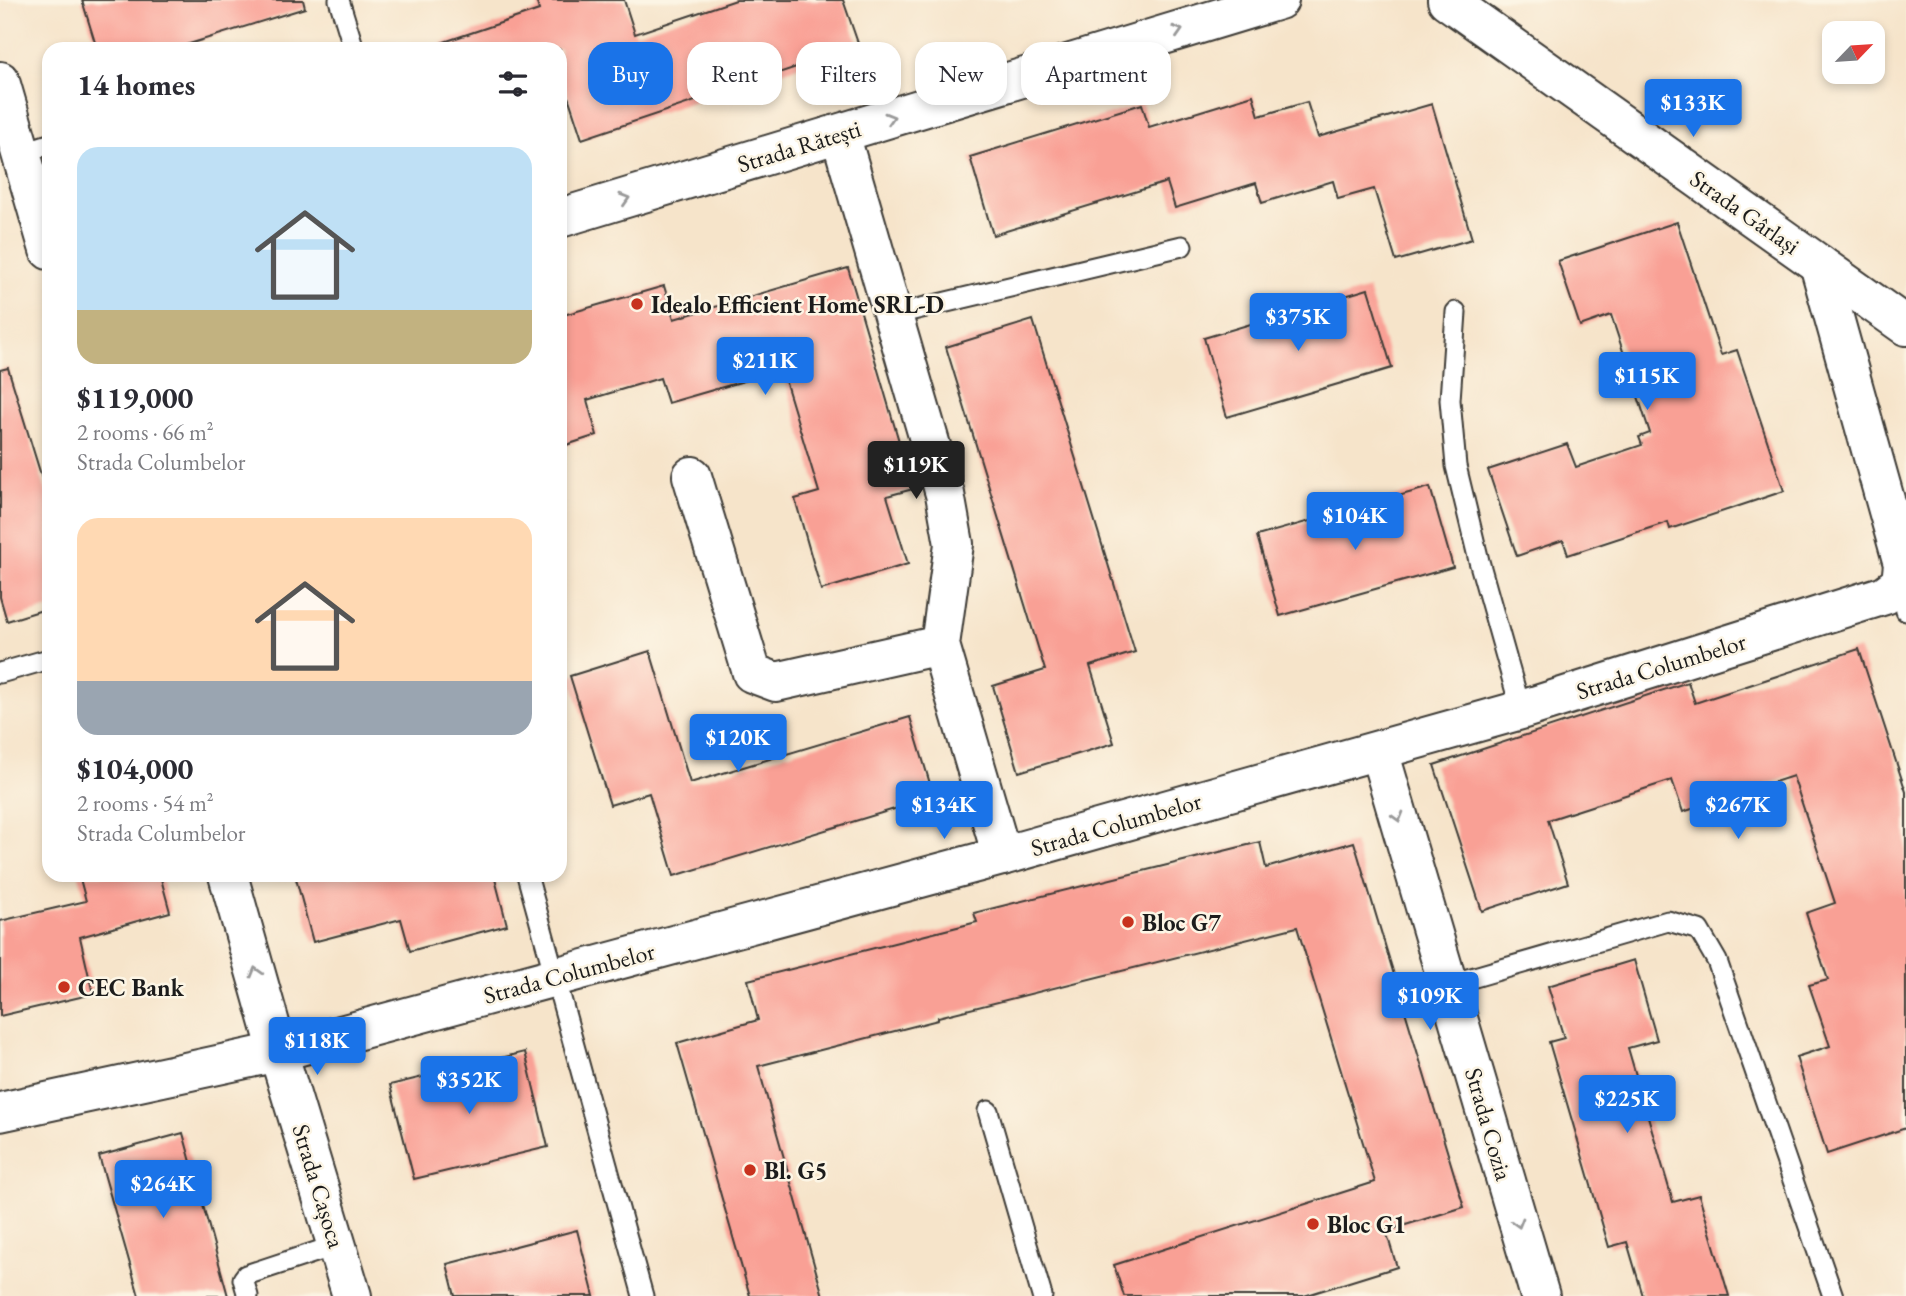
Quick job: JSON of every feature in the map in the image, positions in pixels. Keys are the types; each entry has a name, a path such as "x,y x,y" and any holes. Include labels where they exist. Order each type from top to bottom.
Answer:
{"street":[{"name":"Strada Rătești","path":"567,216 1279,0"},
{"name":"Strada Gârlași","path":"1447,0 1906,326"},
{"path":"0,81 35,149 42,200"},
{"path":"839,134 945,494 954,544 940,645 1002,856"},
{"name":"Strada Columbelor","path":"0,1112 278,1052 1379,751 1521,710 1885,595 1904,597 1903,564 1819,264"},
{"path":"692,476 752,673 776,682 940,645"},
{"name":"Strada Cozia","path":"1379,751 1447,985 1530,1293"},
{"name":"Strada Cașoca","path":"230,882 352,1296"}],"lane":[{"path":"339,0 352,42"},
{"path":"892,315 1182,246"},
{"path":"1456,312 1450,400 1456,466 1479,561 1521,710"},
{"path":"0,673 42,661"},
{"path":"529,882 643,1296"},
{"path":"1447,985 1668,921 1699,930 1717,961 1833,1296"},
{"path":"989,1111 1042,1296"},
{"path":"248,1296 243,1279 246,1275 337,1245"}],"building":[{"path":"82,0 303,0 305,8 196,42 95,42"},
{"path":"536,0 624,0 635,34 736,0 843,0 858,42 796,42 796,67 782,72 782,42 687,42 687,104 582,139 567,93 567,42 444,42 539,10"},
{"path":"1253,95 1259,116 1307,102 1318,137 1432,104 1472,239 1396,261 1374,189 1338,199 1333,181 1262,203 1256,183 1175,208 1167,182 993,235 970,157 1139,105 1142,105 1149,127"},
{"path":"1677,222 1721,355 1737,350 1784,491 1670,529 1668,522 1568,555 1563,540 1517,556 1488,470 1567,444 1576,467 1642,445 1639,437 1650,433 1611,315 1580,326 1558,261"},
{"path":"848,268 913,489 887,496 908,564 821,590 795,499 819,492 782,370 668,403 660,378 587,400 597,435 567,445 567,314 664,286 674,319"},
{"path":"1368,289 1392,368 1227,417 1204,338"},
{"path":"1033,320 1135,652 1090,666 1114,743 1019,772 993,686 1045,670 946,347"},
{"path":"8,368 42,478 42,610 7,621 0,597 0,370"},
{"path":"1430,487 1453,567 1280,616 1257,536"},
{"path":"1859,649 1906,792 1906,1128 1827,1154 1796,1057 1830,1046 1809,985 1828,980 1806,913 1835,903 1793,776 1683,812 1672,780 1548,820 1568,883 1482,911 1434,765 1688,682 1695,703"},
{"path":"650,651 690,783 910,717 934,797 674,876 649,793 610,805 570,676"},
{"path":"1260,842 1266,868 1354,842 1464,1207 1386,1231 1397,1267 1304,1296 1124,1296 1114,1265 1375,1182 1297,927 938,1017 938,1020 758,1066 823,1296 750,1296 677,1043 758,1020 748,980 977,922 974,913"},
{"path":"81,882 162,882 170,912 80,937 93,994 0,1016 0,921 86,901"},
{"path":"297,882 496,882 507,925 410,951 401,919 313,942"},
{"path":"1634,960 1657,1040 1628,1048 1673,1202 1699,1195 1729,1296 1643,1296 1627,1242 1609,1247 1549,1042 1564,1038 1548,986"},
{"path":"525,1052 548,1147 414,1179 390,1085"},
{"path":"183,1133 228,1296 139,1296 99,1156"},
{"path":"577,1230 594,1296 455,1296 447,1264"}],"place":[{"name":"Idealo Efficient Home SRL-D","path":"637,304"},
{"name":"Bloc G7","path":"1128,922"},
{"name":"CEC Bank","path":"64,987"},
{"name":"Bl. G5","path":"750,1170"},
{"name":"Bloc G1","path":"1313,1224"}]}
